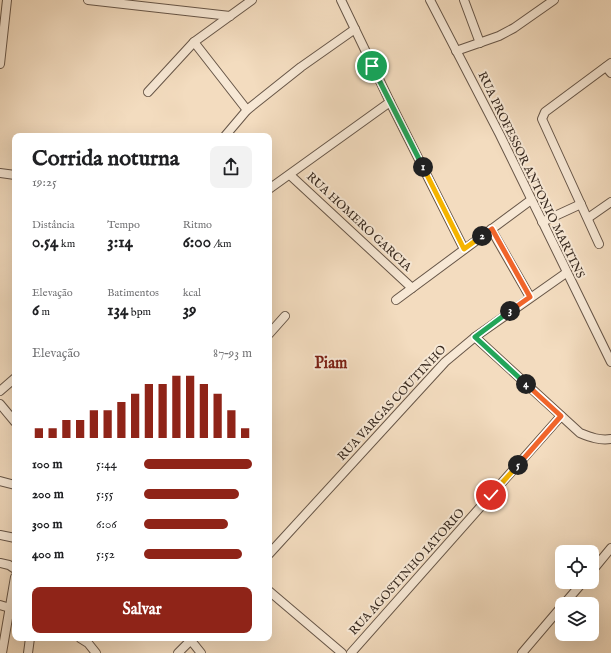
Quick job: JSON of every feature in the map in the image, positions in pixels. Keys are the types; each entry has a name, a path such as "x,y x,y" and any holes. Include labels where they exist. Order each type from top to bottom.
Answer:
{"street":[{"path":"0,64 7,0"},
{"path":"88,0 110,1 230,16"},
{"path":"148,92 194,42 252,0"},
{"path":"341,0 390,102 464,249"},
{"name":"RUA PROFESSOR ANTONIO MARTINS","path":"430,0 500,135 566,273 611,362"},
{"path":"464,0 480,43"},
{"path":"456,51 480,43 514,28 554,0"},
{"path":"228,133 247,110 301,67 355,29"},
{"path":"194,42 247,110"},
{"path":"599,244 542,119 545,112 609,68"},
{"path":"272,188 390,102"},
{"path":"0,173 12,175"},
{"name":"RUA HOMERO GARCIA","path":"290,174 412,288"},
{"path":"396,300 531,200"},
{"path":"588,218 611,202"},
{"path":"542,222 581,204"},
{"path":"492,229 530,297"},
{"name":"RUA VARGAS COUTINHO","path":"272,551 428,378 475,337 566,273"},
{"path":"272,331 285,316"},
{"path":"475,337 580,432 592,438 611,439"},
{"path":"0,391 12,381"},
{"path":"0,404 12,418"},
{"name":"RUA AGOSTINHO IATORIO","path":"351,653 561,416"},
{"path":"0,480 12,484"},
{"path":"0,535 12,537"},
{"path":"599,563 611,548"},
{"path":"0,563 9,565 12,568"},
{"path":"570,597 577,589"},
{"path":"272,594 342,653"},
{"path":"2,653 12,596"},
{"path":"0,605 10,608"},
{"path":"522,653 555,614"},
{"path":"28,653 30,641"},
{"path":"85,641 96,653"},
{"path":"178,653 189,641"},
{"path":"192,641 201,653"}],"district":[{"name":"Piam","path":"331,364"}],"route":[{"path":"372,66 464,249 492,229 530,297 475,337 561,416 491,495"}]}
